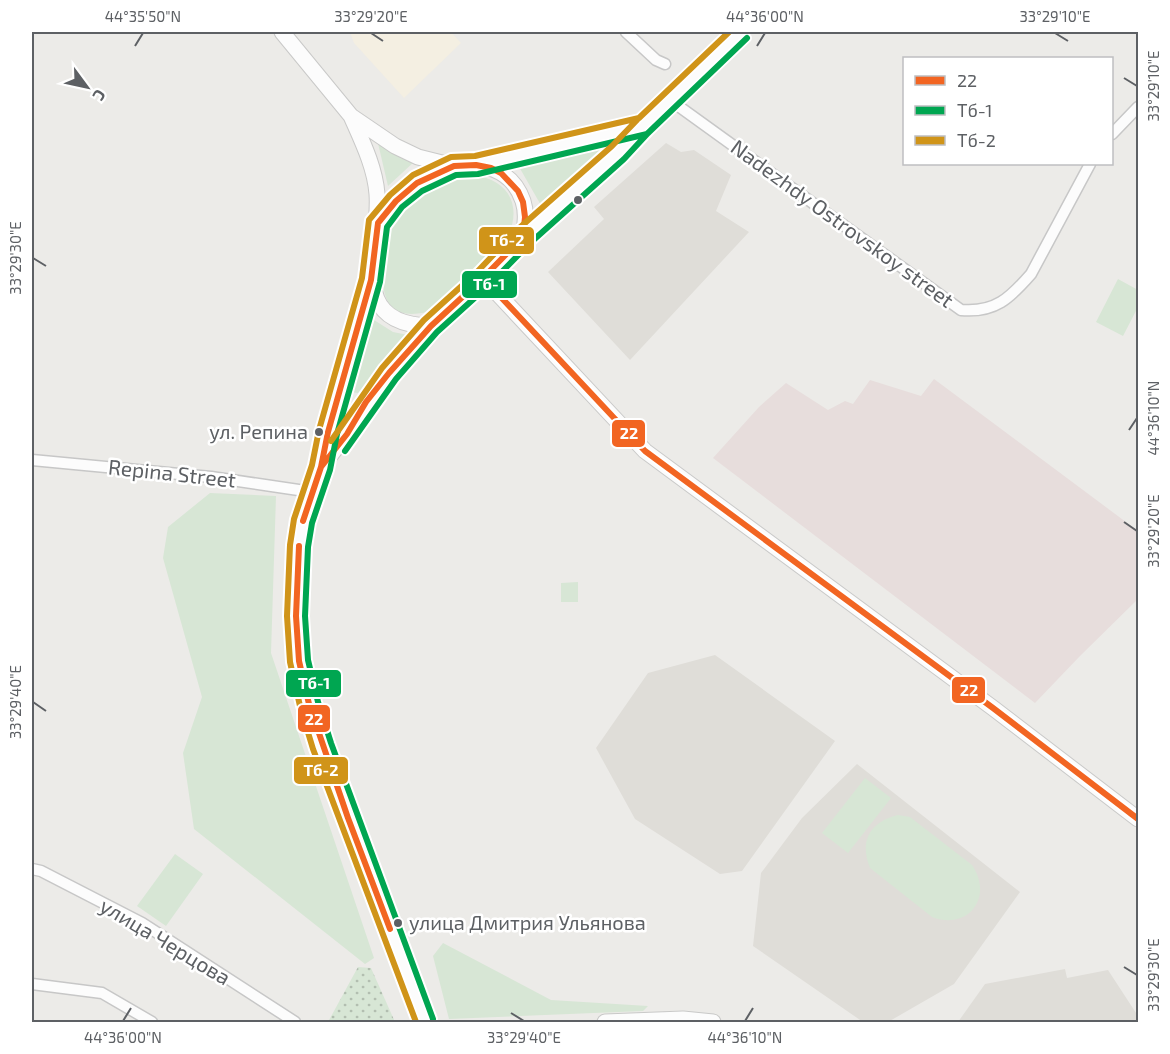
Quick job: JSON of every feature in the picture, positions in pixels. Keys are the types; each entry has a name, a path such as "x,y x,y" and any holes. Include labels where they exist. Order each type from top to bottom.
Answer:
{"main road":[{"path":"282,32 351,116 395,146 418,157 454,166 476,165 643,126"},
{"path":"321,467 347,434 366,402 431,326 523,237 618,152 741,32"},
{"path":"351,116 372,168 377,192 378,223 372,280 328,432 321,467 303,521 298,546 296,616 299,661 322,746 425,1023"},
{"path":"476,165 501,173 518,191 523,202 525,217 523,237"},
{"path":"378,223 396,201 417,183 454,166"},
{"path":"483,278 645,451 993,708 1138,819"},
{"path":"372,280 377,301 391,317 410,326 431,326"},
{"path":"605,1023 683,1019 713,1023"}],"street":[{"path":"626,32 656,60 665,64"},
{"name":"Nadezhdy Ostrovskoy street","path":"670,100 961,310 976,312 996,307 1019,288 1031,274 1089,165"},
{"path":"1113,133 1138,107"},
{"name":"Repina Street","path":"32,460 211,477 312,492"},
{"name":"улица Черцова","path":"32,869 41,871 141,923 295,1023"},
{"path":"32,984 102,993 151,1022"}],"shaded area":[{"path":"350,32 451,32 461,43 404,98 354,43"},
{"path":"666,143 681,152 694,150 731,175 716,211 749,232 630,360 548,272 604,219 594,207"},
{"path":"934,379 1138,531 1138,599 1035,703 713,458 759,407 786,383 828,410 845,401 853,404 870,380 921,396"},
{"path":"715,655 835,741 742,871 720,874 635,819 596,748 648,673"},
{"path":"857,764 1020,892 954,984 888,1022 863,1022 753,946 761,873 802,818"},
{"path":"1065,969 1067,978 1108,970 1138,1016 1138,1022 958,1022 985,984"}],"green space":[{"path":"377,139 415,161 388,186"},
{"path":"609,144 542,207 518,165"},
{"path":"473,175 497,183 505,189 510,198 513,217 506,241 434,310 411,314 400,312 390,305 387,299 382,274 383,248 392,227 406,206 424,190 442,182"},
{"path":"1118,279 1138,290 1138,307 1123,336 1096,322"},
{"path":"374,320 393,332 408,335 384,360 358,393 351,392"},
{"path":"210,493 276,496 271,653 374,958 365,964 194,829 183,753 202,697 163,558 168,527"},
{"path":"578,582 578,602 561,602 561,583"},
{"path":"865,778 891,798 848,853 822,833"},
{"path":"898,815 910,817 972,865 978,877 979,899 966,915 957,919 945,920 932,917 870,868 866,849 869,834 880,822"},
{"path":"175,854 203,874 166,926 137,906"},
{"path":"443,943 551,1000 648,1006 643,1011 449,1019 433,956"},
{"path":"358,967 371,968 395,1022 328,1022"}],"transit line":[{"name":"Тб-2","path":"416,1022 313,749 290,662 287,616 290,545 294,519 312,465 319,430 362,278 369,220 390,195 413,175 451,157 475,156 639,118 729,32"},
{"name":"Тб-1","path":"433,1019 331,743 308,660 305,616 308,547 312,523 330,470 337,434 380,282 387,227 402,207 422,191 456,175 478,174 647,134 747,38"},
{"name":"Тб-2","path":"331,441 382,368 424,320 477,272 517,230 612,146 637,120"},
{"name":"Тб-1","path":"345,451 396,379 437,332 489,285 529,244 624,159 649,132"},
{"name":"22","path":"476,165 501,173 518,191 523,202 525,217 523,237 431,326 389,373 321,467 328,432 371,280 378,223 396,201 417,183 454,166 476,165"},
{"name":"22","path":"483,278 645,451 993,708 1138,819"},
{"name":"22","path":"303,521 321,467"},
{"name":"22","path":"303,521 321,467"},
{"name":"22","path":"296,616 299,546"},
{"name":"22","path":"296,616 299,546"},
{"name":"22","path":"296,616 299,661 309,704 348,818"},
{"name":"22","path":"348,818 390,929"},
{"name":"22","path":"348,818 390,929"}],"place":[{"name":"ул. Репина","path":"319,432"},
{"name":"улица Дмитрия Ульянова","path":"398,923"}]}
